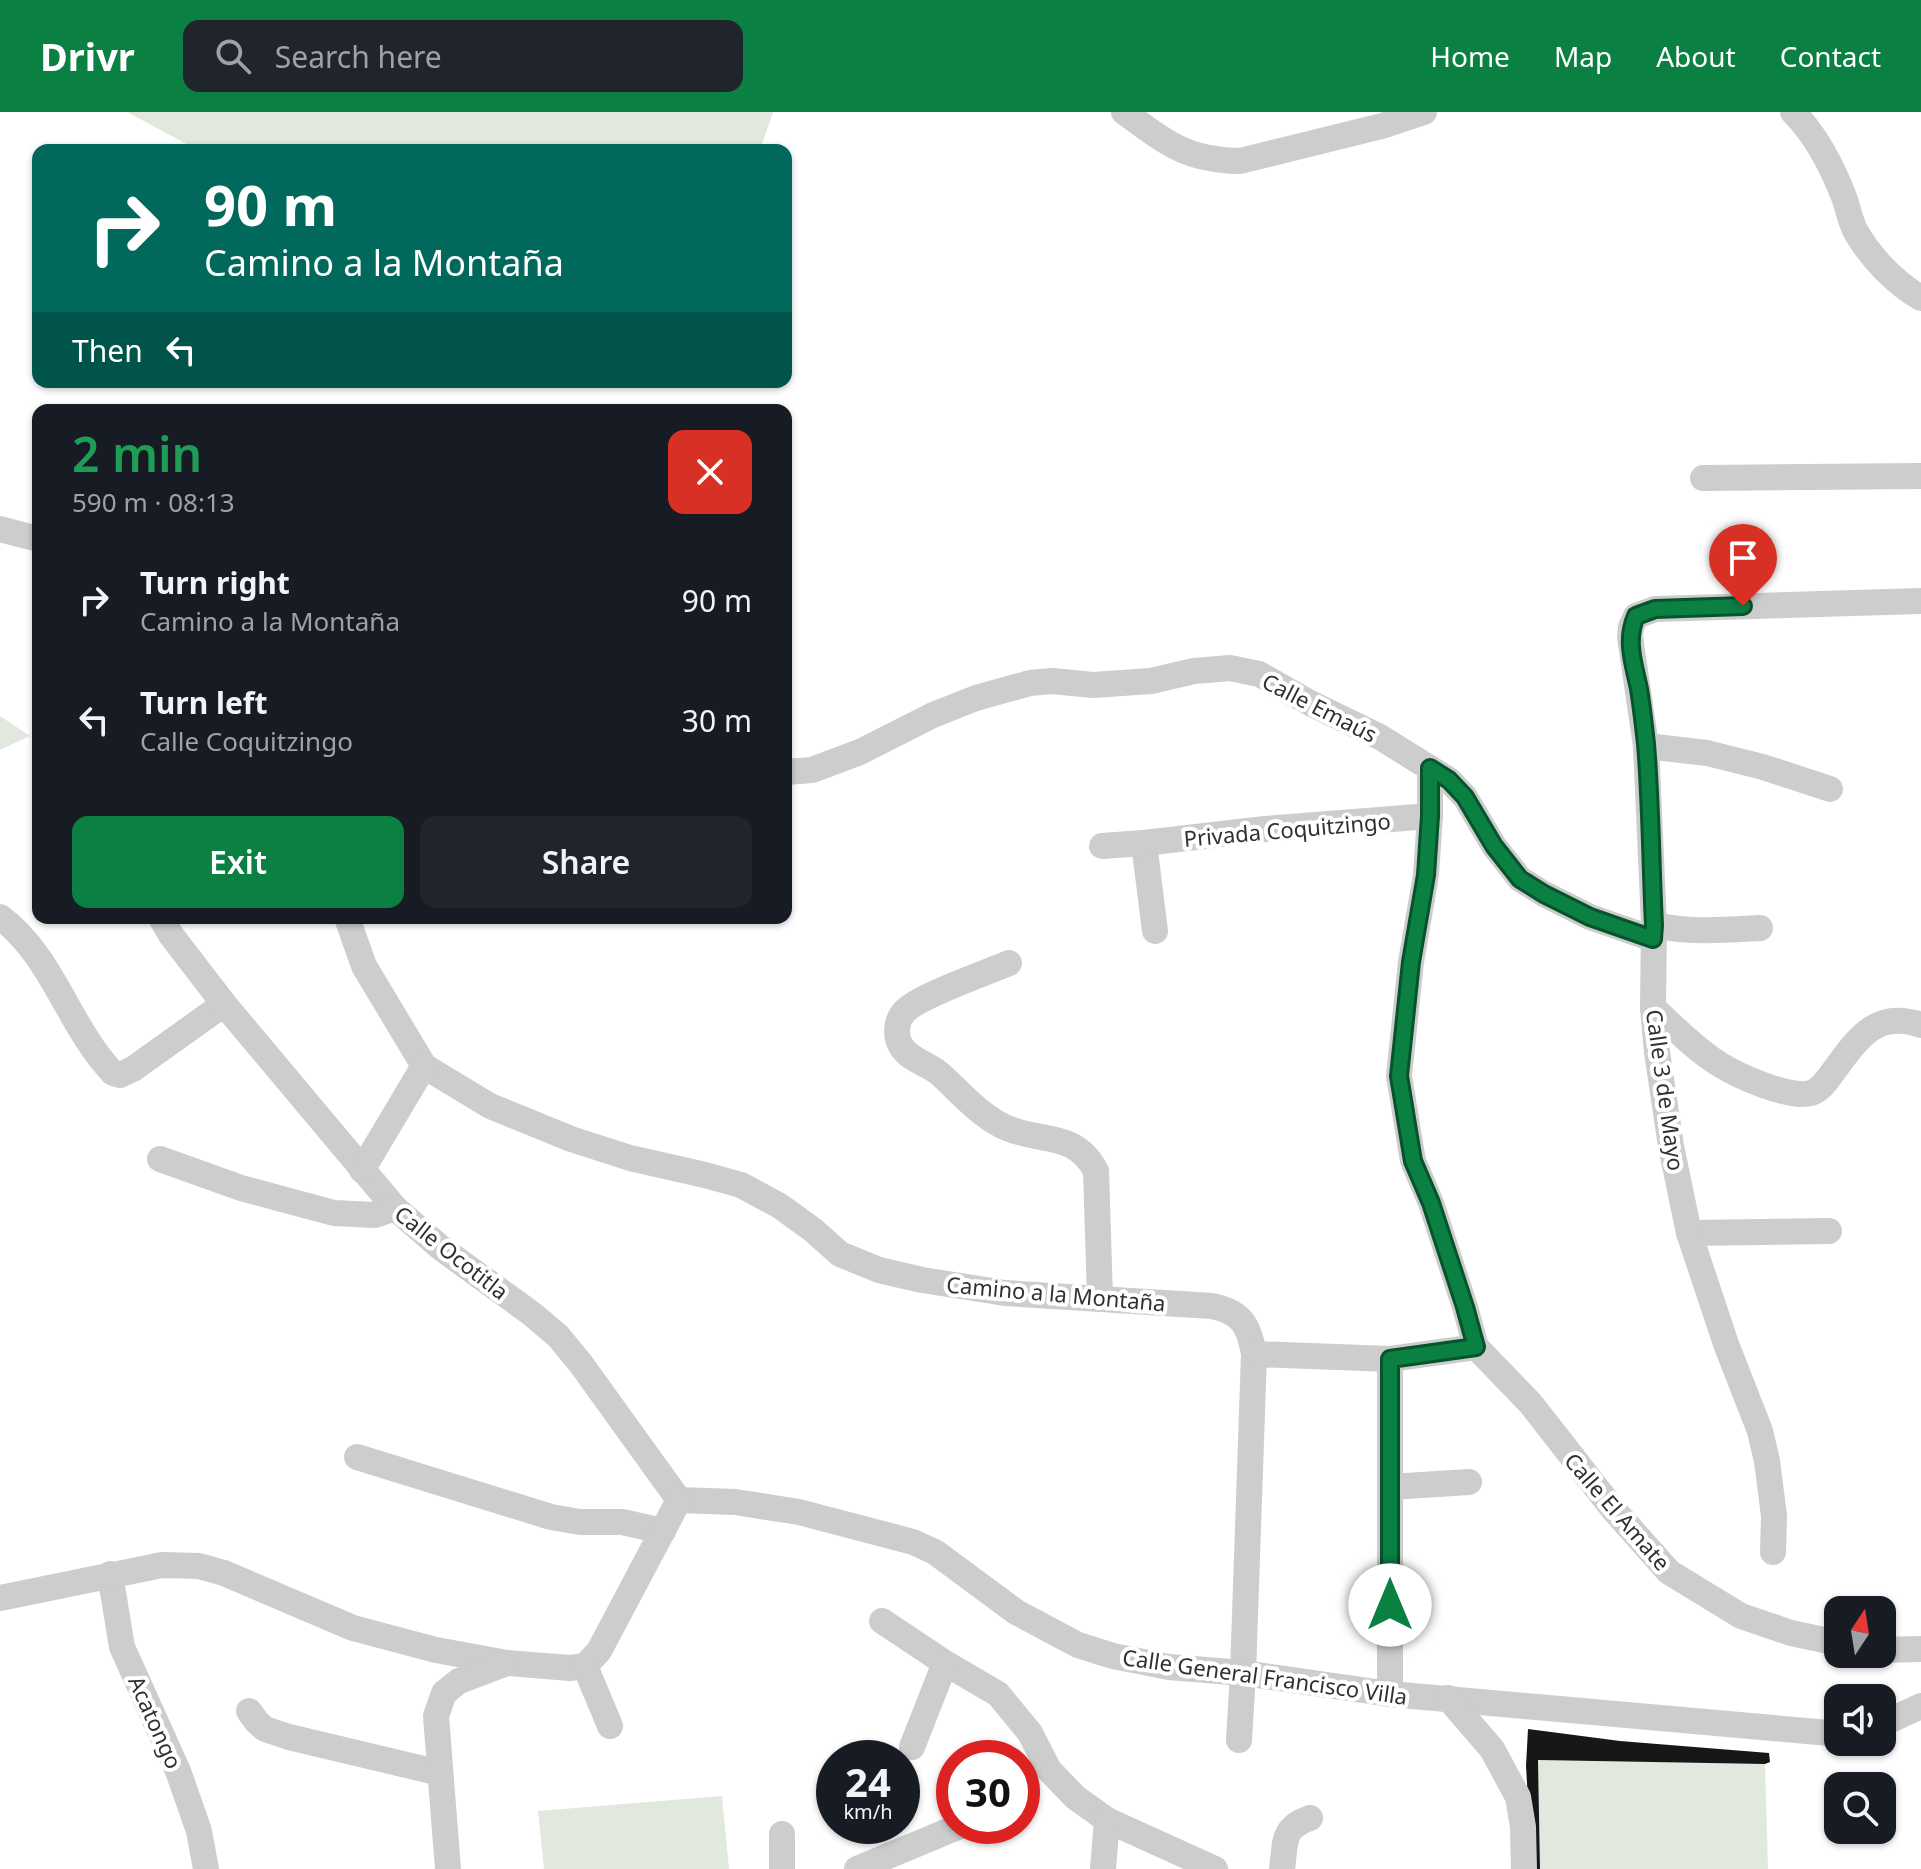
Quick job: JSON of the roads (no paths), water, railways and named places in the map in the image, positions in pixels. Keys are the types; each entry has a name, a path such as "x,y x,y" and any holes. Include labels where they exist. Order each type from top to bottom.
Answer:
{"street":[{"path":"1124,112 1174,147 1197,157 1221,161 1240,161 1382,126 1424,112"},
{"path":"1793,112 1823,152 1844,196 1854,229 1873,257 1910,292 1921,298"},
{"path":"1703,478 1921,476"},
{"path":"0,529 32,537"},
{"name":"Calle 3 de Mayo","path":"1773,1552 1774,1516 1760,1431 1726,1344 1689,1233 1671,1146 1653,1008 1654,932 1646,746 1631,627 1636,616 1655,609 1920,596"},
{"name":"Calle Emaús","path":"792,772 812,770 860,752 933,715 976,698 1030,683 1052,681 1093,685 1151,681 1194,671 1230,668 1259,674 1380,737 1449,780 1465,797 1494,846 1520,879 1590,917 1654,932 1760,928"},
{"path":"1646,746 1707,753 1830,789"},
{"path":"1254,1354 1390,1359 1476,1347 1431,1203 1413,1161 1399,1076 1411,962 1426,875 1430,768"},
{"name":"Privada Coquitzingo","path":"1102,846 1430,816"},
{"path":"1144,843 1155,931"},
{"path":"0,917 34,950 83,1034 113,1073 120,1075 133,1069 224,1004"},
{"name":"Calle Ocotitla","path":"165,924 224,1004 395,1208 441,1248 558,1336 679,1500"},
{"name":"Camino a la Montaña","path":"349,924 364,966 424,1066 490,1106 571,1139 630,1158 741,1185 780,1206 840,1254 879,1270 1005,1293 1212,1306 1227,1309 1242,1319 1251,1336 1254,1354 1239,1740"},
{"path":"1009,963 916,1003 902,1014 897,1036 902,1049 937,1072 991,1120 1007,1128 1076,1147 1089,1157 1096,1171 1100,1298"},
{"path":"1653,1008 1719,1064 1773,1089 1795,1094 1813,1093 1823,1085 1860,1037 1878,1023 1889,1021 1921,1025"},
{"path":"1657,1052 1690,1041"},
{"path":"362,1170 424,1066"},
{"path":"160,1159 241,1188 334,1213 375,1215 395,1208"},
{"path":"1689,1233 1829,1231"},
{"name":"Calle El Amate","path":"1476,1347 1531,1404 1613,1509 1669,1572 1741,1616 1791,1633 1824,1640"},
{"path":"1390,1359 1390,1694"},
{"path":"357,1457 551,1517 580,1522 622,1522 663,1531"},
{"path":"1390,1487 1469,1482"},
{"path":"0,1598 162,1565 199,1566 224,1573 353,1628 436,1650 507,1663 570,1668 585,1666 599,1651 679,1500"},
{"name":"Calle General Francisco Villa","path":"679,1500 735,1502 799,1512 913,1542 950,1563 1016,1612 1078,1645 1113,1656 1169,1667 1243,1673 1390,1694 1824,1732"},
{"name":"Acatongo","path":"110,1574 122,1647 178,1771 199,1831 206,1869"},
{"path":"882,1621 998,1694 1030,1733 1049,1770 1075,1797 1107,1820 1215,1869"},
{"path":"1896,1650 1921,1649"},
{"path":"448,1869 436,1716 444,1693 459,1681 507,1663"},
{"path":"915,1740 945,1663"},
{"path":"585,1666 610,1726"},
{"path":"1448,1698 1492,1749 1518,1797 1523,1827 1524,1869"},
{"path":"1896,1718 1921,1706"},
{"path":"249,1711 265,1729 289,1737 440,1773"},
{"path":"1282,1869 1289,1830 1310,1818"},
{"path":"1103,1869 1107,1820"},
{"path":"782,1834 782,1869"},
{"path":"857,1869 936,1836"}]}
